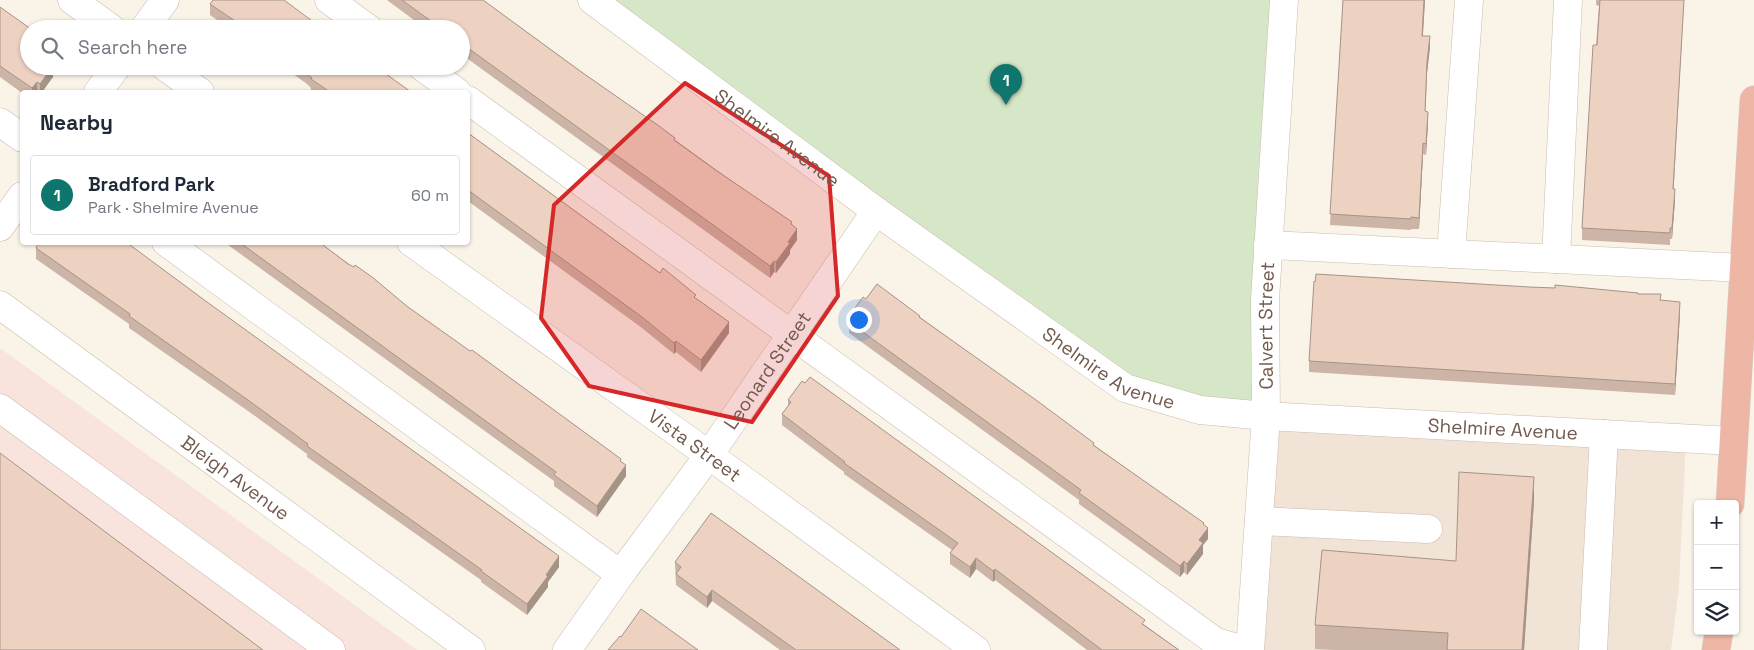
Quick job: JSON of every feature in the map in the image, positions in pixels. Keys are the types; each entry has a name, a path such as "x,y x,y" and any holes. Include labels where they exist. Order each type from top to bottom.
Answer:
{"highway":[{"path":"1730,500 1754,100"},
{"path":"1716,650 1718,635"}],"street":[{"path":"72,0 100,20"},
{"path":"151,20 165,0"},
{"path":"329,0 357,20"},
{"name":"Shelmire Avenue","path":"592,0 876,211 1125,388 1200,410 1266,416 1734,441"},
{"name":"Calvert Street","path":"1250,650 1266,416 1265,300 1284,0"},
{"path":"1451,254 1468,0"},
{"path":"1556,259 1568,0"},
{"path":"99,90 110,75"},
{"path":"176,75 197,90"},
{"path":"433,75 454,90"},
{"path":"470,101 1216,642 1244,650"},
{"path":"0,122 20,137"},
{"path":"0,227 20,199"},
{"name":"Leonard Street","path":"568,650 620,574 709,455 876,211"},
{"path":"170,245 620,574"},
{"name":"Vista Street","path":"415,245 709,455 976,650"},
{"path":"1268,246 1744,268"},
{"name":"Bleigh Avenue","path":"0,305 472,650"},
{"path":"0,408 331,650"},
{"path":"1594,650 1604,434"},
{"path":"1259,520 1428,529"}],"highlighted area":[{"path":"685,83 829,176 838,296 752,422 589,386 541,318 554,205"}],"shaded area":[{"path":"0,348 417,650 0,650"},
{"path":"1266,416 1686,438 1679,588 1671,650 1250,650"}],"green space":[{"path":"592,0 1284,0 1266,416 1125,388"}],"building":[{"path":"213,0 284,0 311,20 234,20 210,4"},
{"path":"402,0 483,0 659,126 675,138 674,140 717,171 792,222 791,224 797,229 788,242 790,243 776,262 774,261 770,266 470,49 470,20 430,20"},
{"path":"1343,0 1424,0 1422,36 1430,36 1425,111 1428,112 1426,144 1423,143 1419,218 1330,214"},
{"path":"1600,0 1684,0 1673,189 1675,189 1670,233 1582,228 1593,45 1597,45"},
{"path":"0,7 20,21 20,75 46,75 40,84 37,82 32,88 0,66"},
{"path":"308,75 387,75 408,90 327,90"},
{"path":"470,134 660,273 663,268 696,295 694,297 729,322 701,360 676,341 674,343 642,317 470,191"},
{"path":"38,245 130,245 559,556 546,575 548,576 527,604 307,446 308,444 248,400 129,316 130,314 36,248"},
{"path":"243,245 323,245 348,264 354,267 355,265 372,277 408,307 470,351 472,350 621,459 620,461 626,465 597,506 554,475 556,472"},
{"path":"1316,274 1529,287 1555,288 1555,285 1638,294 1661,294 1660,300 1680,302 1675,384 1309,361"},
{"path":"877,284 919,317 1094,443 1093,445 1204,523 1208,528 1199,540 1203,543 1187,564 1184,561 1180,566 1079,493 1081,490 849,322 852,318 849,316 863,297 866,299"},
{"path":"810,377 1145,620 1142,624 1179,650 1102,650 995,569 993,571 976,558 970,567 950,553 958,543 844,463 782,414 791,402 788,400 802,381 805,383"},
{"path":"0,453 263,650 0,650"},
{"path":"1459,472 1534,477 1522,650 1447,650 1448,633 1315,625 1322,550 1456,561"},
{"path":"711,513 900,650 796,650 712,590 707,597 676,574 681,567 675,562"},
{"path":"641,609 698,650 608,650 621,637"}],"place":[{"name":"Bradford Park","path":"1006,105"}]}
